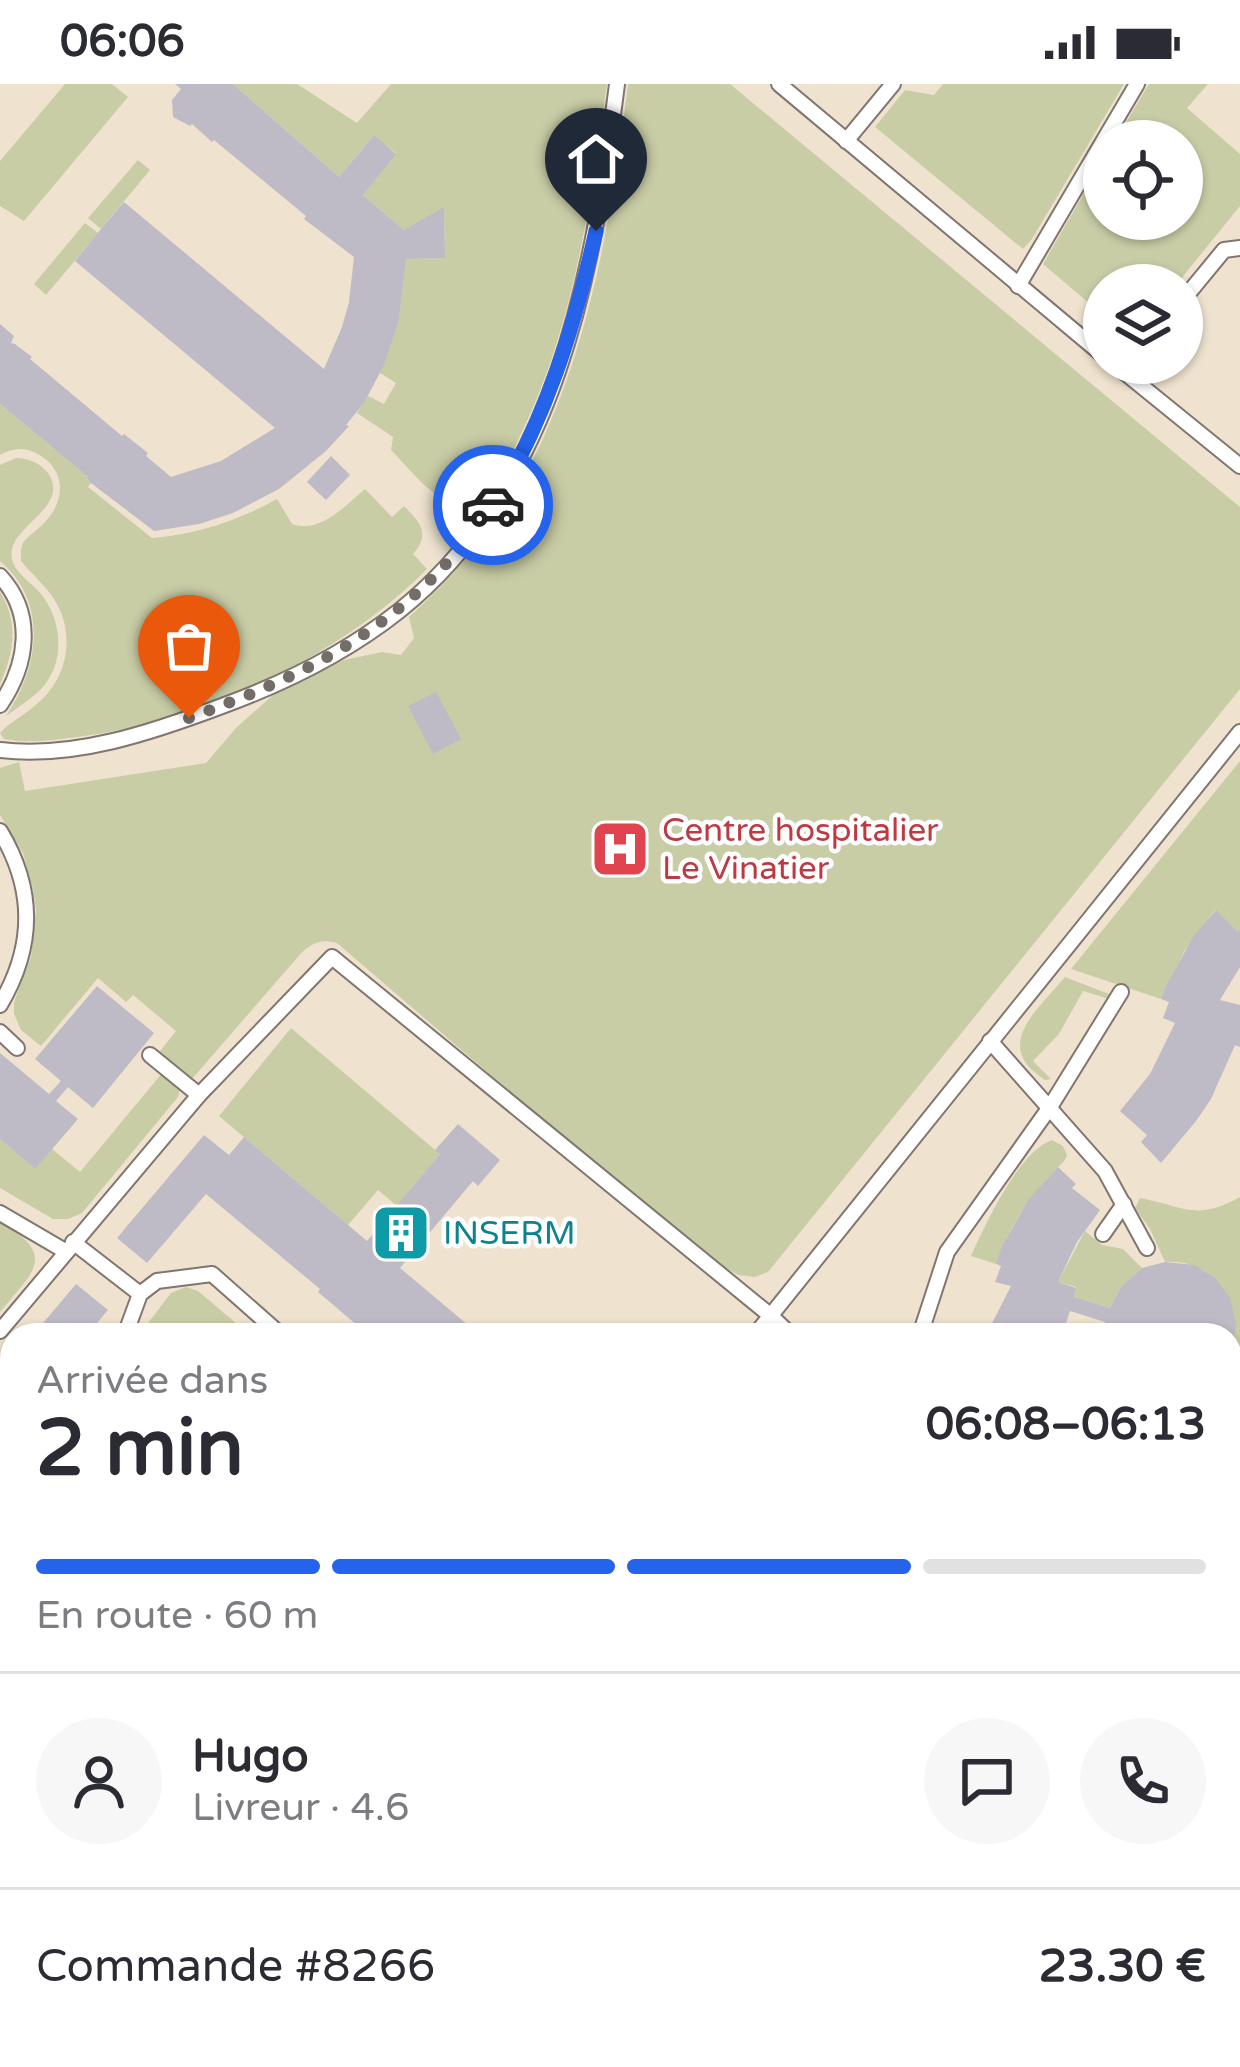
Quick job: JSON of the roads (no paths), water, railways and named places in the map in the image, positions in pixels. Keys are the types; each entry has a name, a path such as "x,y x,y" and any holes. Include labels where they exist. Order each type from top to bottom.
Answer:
{"lane":[{"path":"0,750 23,753 117,739 163,728 268,689 369,633 437,576 515,471 556,376 596,231 617,84"},
{"path":"779,84 1083,339"},
{"path":"846,140 892,84"},
{"path":"1018,286 1137,84"},
{"path":"1203,276 1224,250 1240,248"},
{"path":"1143,384 1240,466"},
{"path":"0,576 19,602 25,638 15,679 0,705"},
{"path":"765,1323 1240,732"},
{"path":"0,831 17,860 28,902 20,964 0,1005"},
{"path":"6,1323 199,1095 332,957 778,1323"},
{"path":"924,1323 947,1252 1050,1107 1121,992"},
{"path":"0,1032 17,1048"},
{"path":"990,1042 1105,1171 1148,1248"},
{"path":"150,1055 199,1095"},
{"path":"1103,1234 1124,1204"},
{"path":"0,1213 69,1246 140,1294"},
{"path":"129,1323 140,1294 157,1281 212,1274 267,1323"}],"place":[{"name":"Centre hospitalier Le Vinatier","path":"620,849"},
{"name":"INSERM","path":"401,1233"}]}
